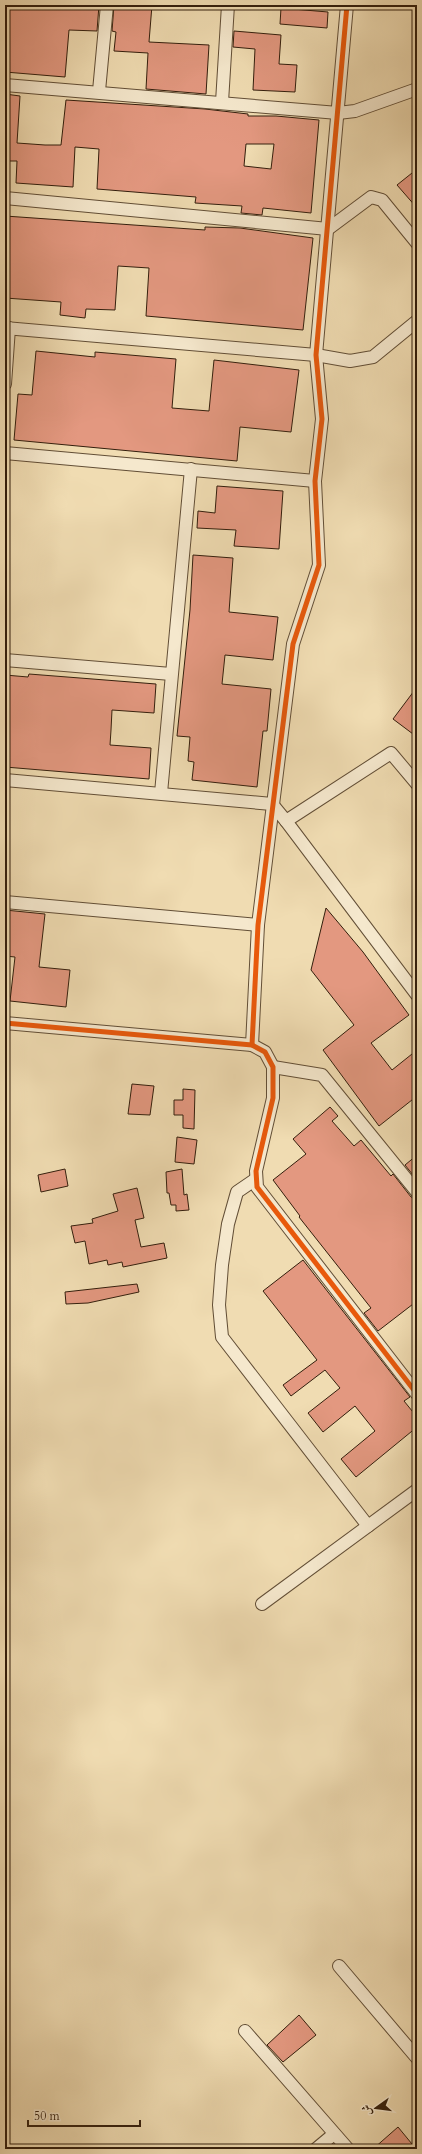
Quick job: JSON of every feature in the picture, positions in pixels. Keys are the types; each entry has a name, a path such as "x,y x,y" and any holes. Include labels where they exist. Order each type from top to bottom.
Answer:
{"street":[{"path":"99,91 107,5"},
{"path":"222,102 228,5"},
{"path":"252,1045 258,925 293,644 319,565 315,481 322,418 316,355 347,5"},
{"path":"5,85 99,91 338,113 355,111 417,89"},
{"path":"5,198 328,229 371,197 382,200 417,243"},
{"path":"5,384 7,328 316,355 350,361 373,357 417,321"},
{"path":"5,453 315,481"},
{"path":"161,793 190,469"},
{"path":"5,660 171,674"},
{"path":"286,821 391,753 417,784"},
{"path":"5,780 272,804 417,995"},
{"path":"5,902 258,925"},
{"path":"5,1023 252,1045 265,1052 273,1067 272,1104 256,1179 261,1194 417,1394"},
{"path":"273,1067 322,1075 417,1192"},
{"path":"256,1179 237,1192 228,1224 222,1265 219,1305 222,1337 368,1526"},
{"path":"262,1604 417,1490"},
{"path":"339,1966 415,2052"},
{"path":"245,2031 348,2149"},
{"path":"316,2149 334,2134"}],"building":[{"path":"5,5 99,5 97,31 69,30 65,77 5,72"},
{"path":"114,5 152,5 149,42 209,45 206,94 146,89 148,53 114,51 116,32 112,31"},
{"path":"281,8 328,12 327,28 280,24"},
{"path":"234,31 281,35 279,64 297,65 295,92 253,90 255,49 233,47"},
{"path":"5,94 20,96 17,143 61,145 66,100 205,109 248,114 248,116 276,116 319,120 311,213 263,208 262,215 241,213 242,206 195,203 196,197 97,189 99,149 75,147 73,187 16,183 17,161 5,161","holes":["246,144 274,144 271,169 244,166"]},
{"path":"417,169 417,208 397,185"},
{"path":"5,216 205,230 205,227 240,228 313,238 303,330 146,316 149,268 118,266 115,310 86,309 85,318 60,315 61,302 5,298"},
{"path":"36,351 95,357 95,352 176,359 172,408 209,411 214,360 299,370 291,432 240,427 237,461 14,440 18,394 32,395"},
{"path":"217,486 283,491 279,549 234,546 236,530 197,528 198,511 215,513"},
{"path":"193,555 233,558 229,612 278,617 273,660 225,655 222,684 271,689 267,731 263,731 257,787 192,780 194,762 188,761 190,737 177,736 190,610"},
{"path":"29,674 156,684 154,713 112,710 110,745 151,748 149,779 5,767 5,675 28,677"},
{"path":"417,687 417,737 393,719"},
{"path":"326,908 363,952 409,1015 371,1043 392,1070 417,1050 417,1096 379,1126 323,1050 354,1025 311,970"},
{"path":"5,910 45,914 39,967 70,970 66,1007 10,1001 15,957 5,956"},
{"path":"132,1084 154,1086 150,1115 128,1114"},
{"path":"183,1089 195,1090 194,1129 183,1128 183,1115 174,1115 174,1100 183,1100"},
{"path":"330,1107 338,1116 332,1121 354,1146 361,1140 391,1176 393,1174 411,1197 417,1199 417,1301 378,1331 364,1313 371,1308 299,1217 300,1216 273,1180 306,1154 293,1139"},
{"path":"177,1137 197,1140 194,1164 175,1162"},
{"path":"417,1155 417,1180 405,1165"},
{"path":"65,1169 68,1186 41,1192 38,1175"},
{"path":"182,1169 184,1195 187,1194 189,1210 176,1211 176,1205 171,1205 169,1193 167,1193 166,1172"},
{"path":"137,1188 144,1218 135,1220 141,1247 164,1243 167,1258 123,1267 122,1262 108,1265 107,1260 89,1264 85,1241 75,1243 71,1226 93,1223 92,1219 118,1211 113,1194"},
{"path":"303,1260 410,1397 404,1401 417,1417 417,1427 356,1477 341,1459 375,1431 355,1406 323,1432 308,1413 340,1388 325,1370 291,1396 283,1385 317,1360 263,1291"},
{"path":"137,1284 139,1292 88,1303 66,1304 65,1292"},
{"path":"299,2015 316,2035 283,2062 267,2045"},
{"path":"398,2127 412,2144 406,2149 373,2149"}],"cycle path":[{"path":"252,1045 258,925 293,644 319,565 315,481 322,419 316,355 347,5"},
{"path":"5,1023 252,1045 265,1052 273,1067 273,1098 256,1171 257,1187 417,1394"}]}
